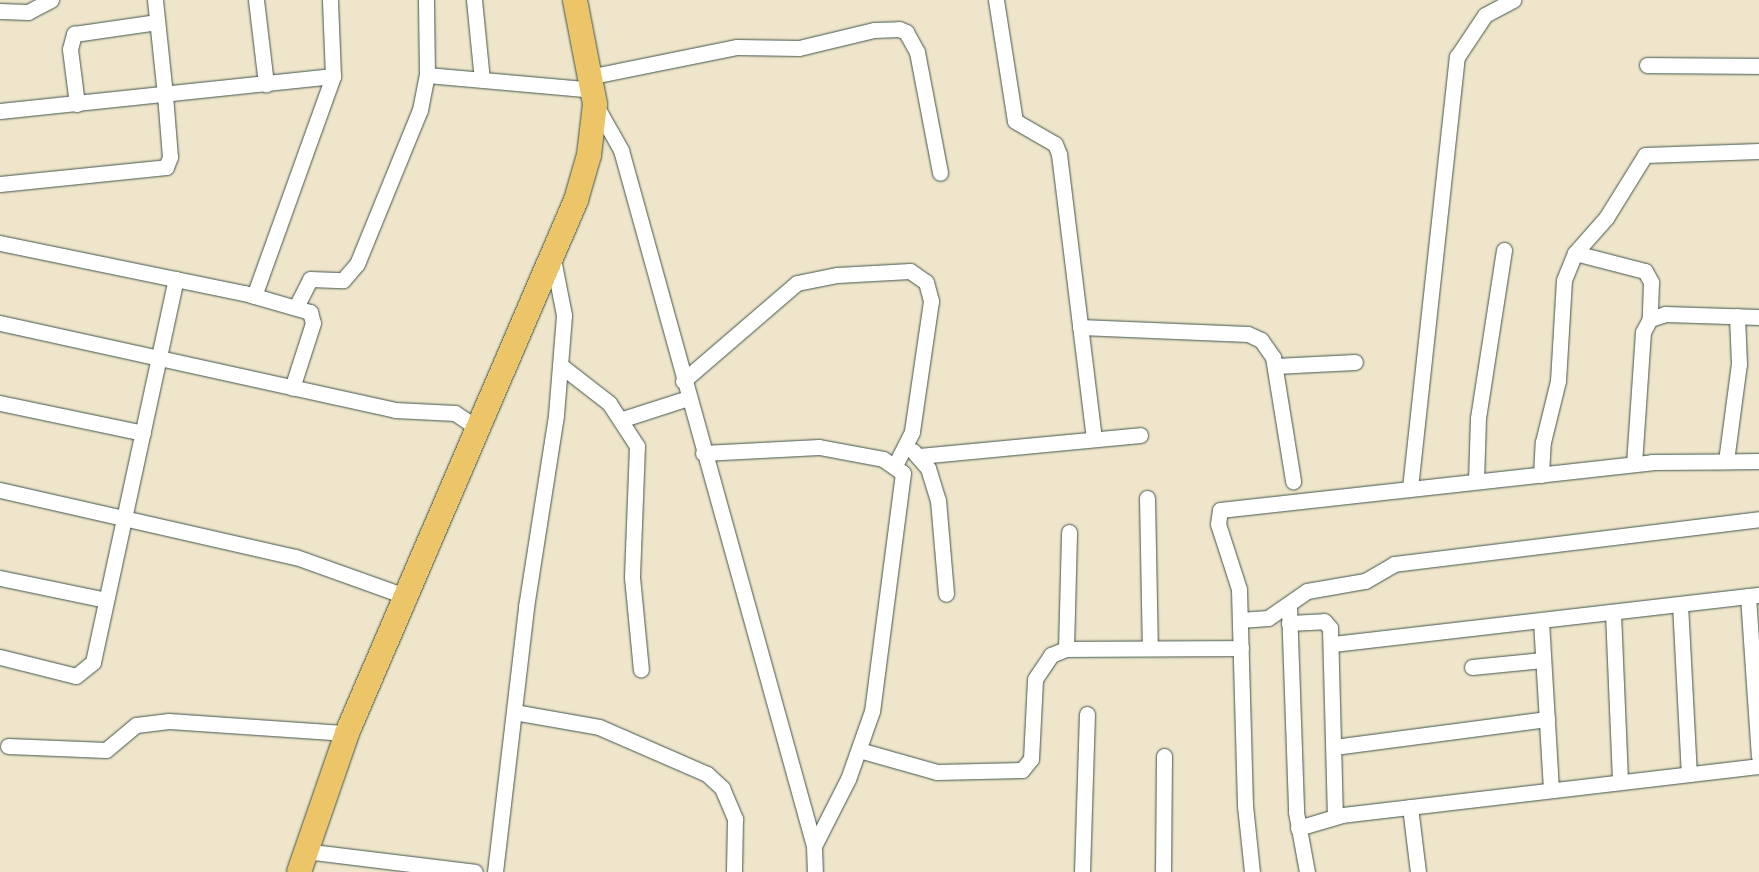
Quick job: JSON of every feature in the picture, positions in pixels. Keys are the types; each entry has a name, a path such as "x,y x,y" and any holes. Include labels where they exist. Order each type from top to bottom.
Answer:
{"main road":[{"path":"302,862 347,733 408,597 553,259 589,155 594,90 575,0"}],"street":[{"path":"0,10 28,12 51,0"},
{"path":"0,184 166,167 170,157 166,95 155,0"},
{"path":"256,0 266,84"},
{"path":"254,296 333,76 330,0"},
{"path":"296,307 310,279 343,280 353,273 420,110 427,75 426,0"},
{"path":"474,0 482,80"},
{"path":"996,0 1015,121 1055,144 1060,154 1094,439"},
{"path":"1410,488 1456,57 1485,15 1513,0"},
{"path":"77,104 70,49 74,34 157,22"},
{"path":"427,75 594,90 736,47 799,48 899,29 906,32 917,52 940,173"},
{"path":"1647,65 1759,66"},
{"path":"0,111 333,76"},
{"path":"594,90 621,150 702,453 814,846 815,872"},
{"path":"1541,475 1543,442 1558,381 1563,290 1575,253 1606,218 1645,154 1759,151"},
{"path":"0,243 254,296 310,312 313,323 292,388"},
{"path":"1476,480 1478,418 1504,250"},
{"path":"1575,253 1644,271 1651,282 1650,319 1644,332 1634,464"},
{"path":"495,872 514,712 560,365 564,315 553,259"},
{"path":"683,381 797,283 856,273 910,271 926,282 931,300 918,404 906,446 896,464"},
{"path":"0,657 83,674 93,662 176,279"},
{"path":"1650,319 1665,314 1759,317"},
{"path":"1726,462 1739,364 1737,316"},
{"path":"0,324 413,413 455,413 479,429"},
{"path":"1080,327 1248,334 1270,348 1275,366 1293,481"},
{"path":"1275,366 1355,362"},
{"path":"560,365 623,419 639,457 632,577 641,670"},
{"path":"623,419 688,398"},
{"path":"0,403 143,433"},
{"path":"919,456 1140,435"},
{"path":"906,446 919,456 928,468 938,500 946,594"},
{"path":"702,453 819,447 896,464 903,473 903,486 876,694 859,750 814,846"},
{"path":"1252,872 1245,805 1239,589 1218,524 1220,510 1476,480 1541,475 1634,464 1759,461"},
{"path":"0,490 296,557 408,597"},
{"path":"1147,498 1150,648"},
{"path":"1240,620 1268,618 1289,607 1307,591 1365,581 1394,564 1759,520"},
{"path":"1066,649 1068,532"},
{"path":"0,578 106,600"},
{"path":"1332,644 1614,613 1754,595 1759,756"},
{"path":"1680,604 1689,774"},
{"path":"1289,607 1298,828 1307,872"},
{"path":"1614,613 1620,782"},
{"path":"1289,623 1324,621 1332,644 1335,816"},
{"path":"1541,621 1551,790"},
{"path":"859,750 937,772 1028,768 1037,673 1051,655 1066,649 1241,648"},
{"path":"1472,667 1544,660"},
{"path":"514,712 599,727 711,777 728,797 735,819 734,872"},
{"path":"1082,872 1087,714"},
{"path":"1334,747 1547,719"},
{"path":"8,746 106,750 136,725 169,721 347,733"},
{"path":"1163,872 1164,756"},
{"path":"1298,828 1335,816 1759,766"},
{"path":"1410,807 1418,872"},
{"path":"302,862 475,872"}]}
